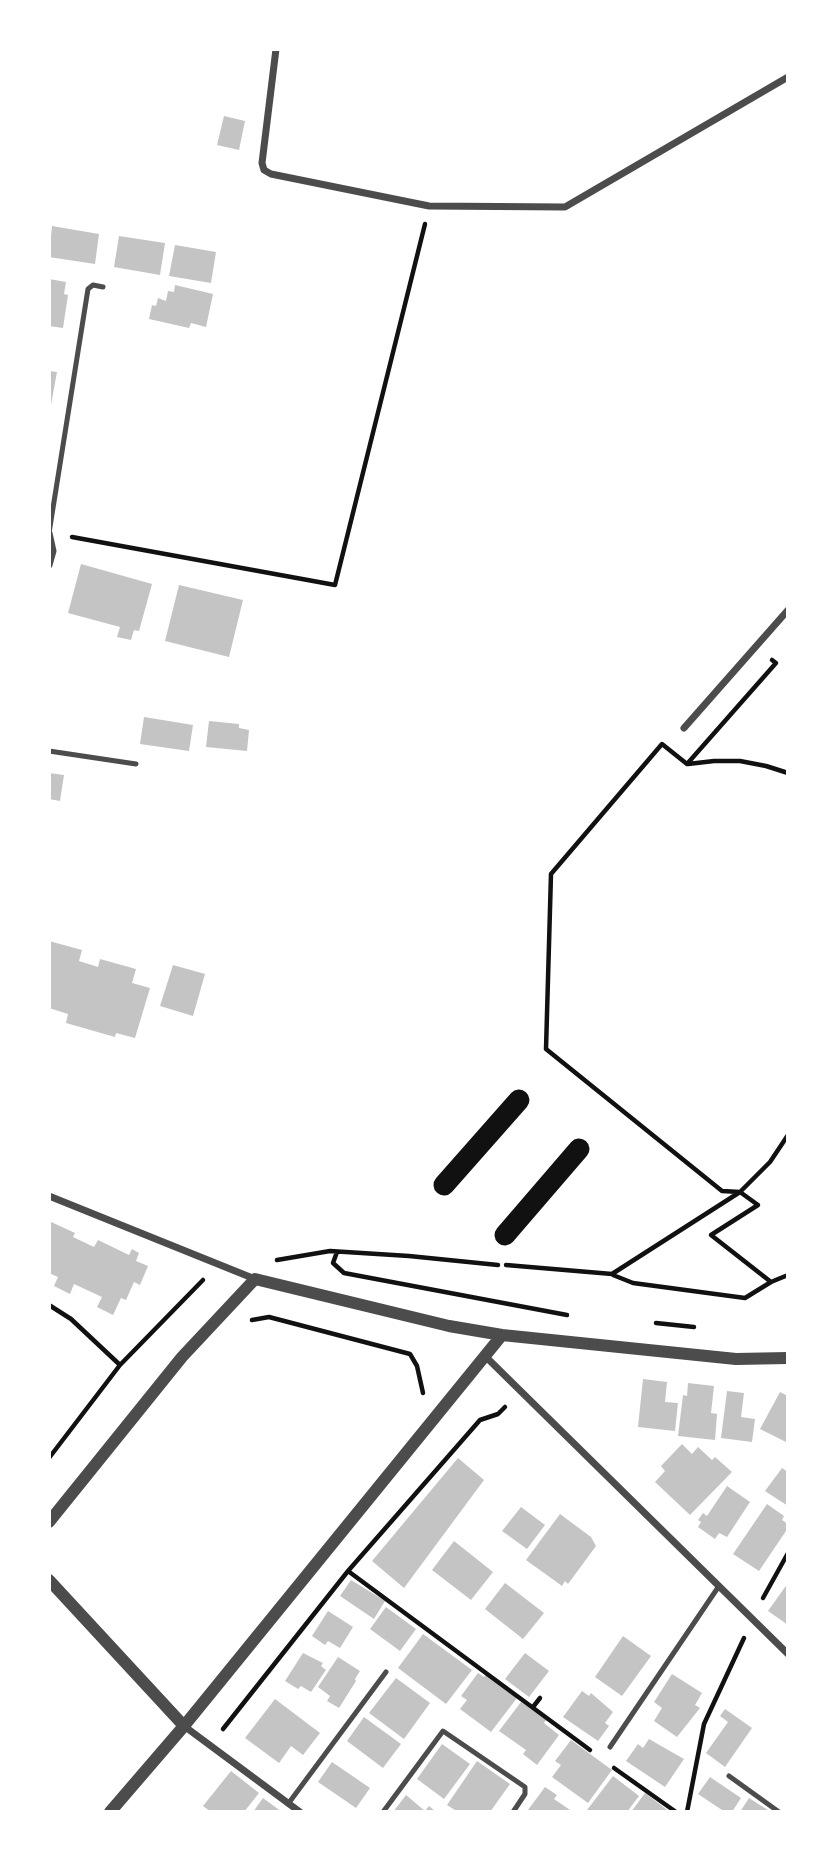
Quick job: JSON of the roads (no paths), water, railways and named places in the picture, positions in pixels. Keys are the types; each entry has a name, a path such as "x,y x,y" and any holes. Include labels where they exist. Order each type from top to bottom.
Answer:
{"highway":[{"path":"444,1185 519,1100"},
{"path":"505,1235 579,1149"}],"street":[{"path":"276,49 262,163 264,170 271,174 429,206 565,207 788,77"},
{"path":"49,533 53,551 49,565"},
{"path":"684,728 788,610"},
{"path":"49,1196 255,1279 449,1325 502,1335 736,1359 788,1358"},
{"path":"49,1522 182,1357 255,1279"},
{"path":"110,1812 184,1726 502,1335"},
{"path":"485,1356 788,1653"},
{"path":"49,1580 184,1726 300,1812"}],"lane":[{"path":"49,533 88,289 93,285 103,287"},
{"path":"49,751 135,764"},
{"path":"610,1747 719,1586"},
{"path":"288,1804 386,1672"},
{"path":"383,1812 443,1731 525,1787 525,1794 513,1812"},
{"path":"729,1776 779,1812"}]}
